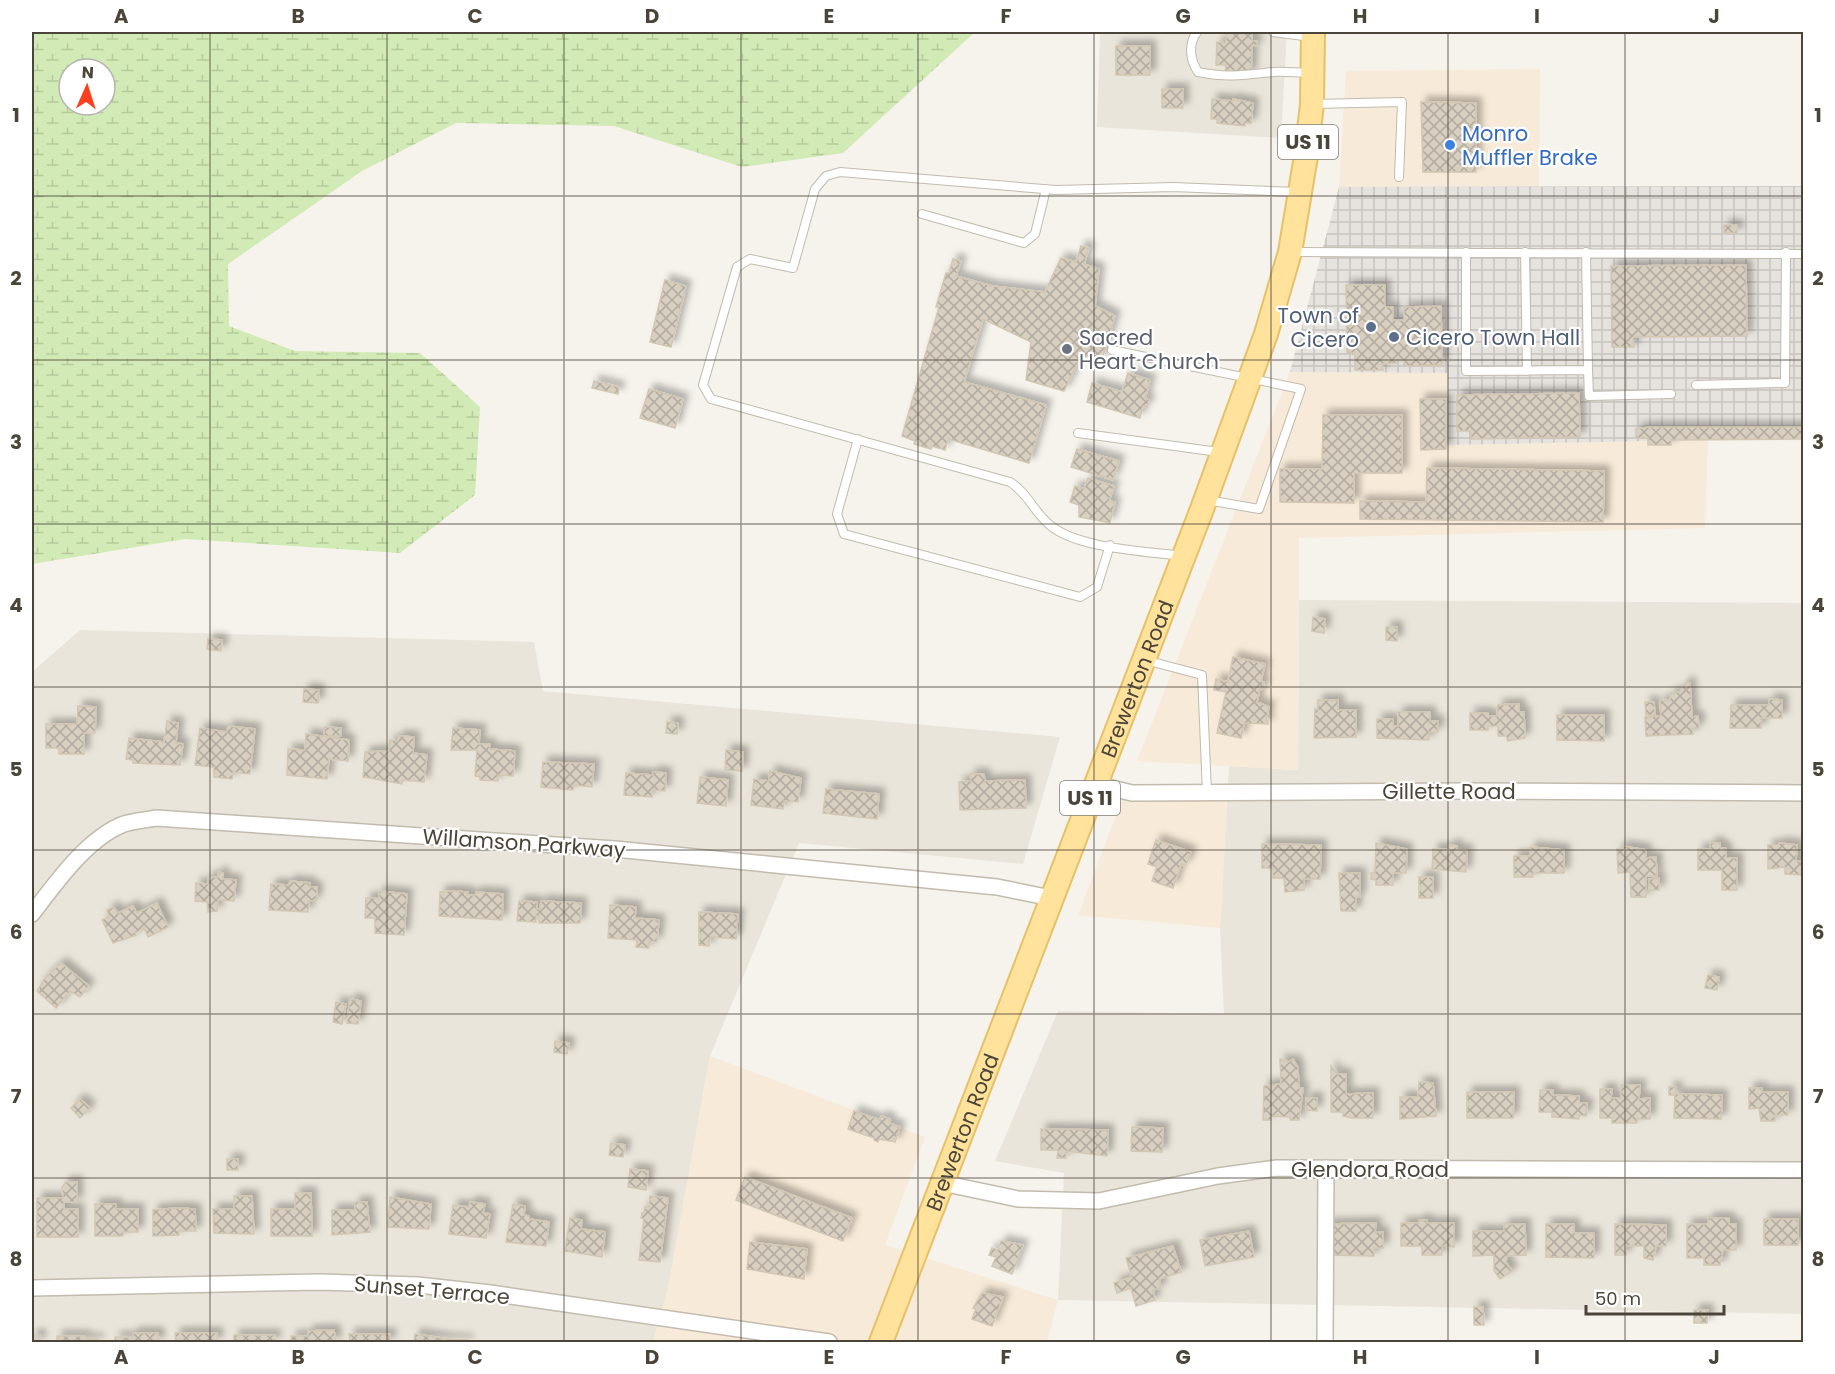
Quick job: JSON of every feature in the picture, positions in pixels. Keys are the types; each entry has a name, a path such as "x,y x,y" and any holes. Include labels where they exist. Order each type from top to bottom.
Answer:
{"main road":[{"name":"Brewerton Road","path":"881,1342 1205,499 1266,334 1290,252 1300,192 1312,104 1313,35"}],"street":[{"name":"Gillette Road","path":"1095,784 1132,793 1803,793"},
{"name":"Willamson Parkway","path":"32,914 67,870 100,839 123,825 156,818 615,849 997,887 1051,898"},
{"name":"Glendora Road","path":"942,1183 1018,1199 1099,1201 1218,1176 1277,1168 1803,1170"},
{"path":"1325,1342 1326,1168"},
{"name":"Sunset Terrace","path":"32,1288 319,1282 418,1285 490,1293 830,1342"}],"lane":[{"path":"1197,32 1191,46 1193,65 1198,72 1230,76 1254,76 1273,72 1312,73"},
{"path":"1273,32 1313,35"},
{"path":"1312,104 1402,102 1399,177"},
{"path":"1183,556 1110,545 1068,535 1050,526 1021,488 1010,482 711,399 703,385 737,267 750,259 793,268 815,189 826,176 840,172 1046,189 1173,187 1300,192"},
{"path":"922,214 1024,243 1035,234 1046,189"},
{"path":"1290,252 1786,252 1803,254"},
{"path":"1466,252 1466,371 1588,370"},
{"path":"1525,252 1527,371"},
{"path":"1586,252 1588,396 1671,394"},
{"path":"1696,385 1785,383 1786,252"},
{"path":"1112,350 1301,389 1259,509 1205,499"},
{"path":"1078,433 1222,453"},
{"path":"858,440 837,514 844,534 1080,597 1097,588 1110,545"},
{"path":"1143,660 1202,675 1207,793"}],"shaded area":[{"path":"1100,32 1287,32 1281,138 1097,127"},
{"path":"1540,69 1539,186 1339,187 1346,71"},
{"path":"1803,186 1803,438 1448,445 1448,373 1290,372 1339,187"},
{"path":"1290,372 1448,373 1448,445 1708,440 1705,528 1299,538 1298,770 1137,761"},
{"path":"1299,600 1803,603 1803,1314 1058,1300 1064,1173 995,1161 1058,1011 1224,1014 1220,928 1229,766 1298,770"},
{"path":"80,630 534,642 543,691 1060,737 1023,864 799,843 710,1056 668,1289 653,1342 32,1342 32,672"},
{"path":"1227,798 1220,928 1078,915 1122,800"},
{"path":"710,1056 925,1137 885,1245 1058,1300 1047,1342 653,1342 668,1289"}],"green space":[{"path":"32,32 975,32 843,153 742,167 614,126 456,123 362,171 228,264 229,326 295,351 420,353 480,407 475,495 400,553 185,539 32,564"}],"building":[{"path":"1226,32 1252,32 1252,41 1257,41 1257,46 1252,45 1251,74 1225,73 1226,65 1216,65 1217,42 1226,43"},
{"path":"1116,46 1150,46 1150,75 1116,75"},
{"path":"1162,89 1183,89 1183,108 1162,108"},
{"path":"1212,99 1233,101 1233,99 1253,103 1251,123 1245,123 1245,126 1217,123 1217,119 1211,119"},
{"name":"Monro Muffler Brake","path":"1421,102 1476,103 1476,172 1423,172"},
{"path":"1724,225 1737,225 1737,233 1724,233"},
{"name":"Sacred Heart Church","path":"1081,246 1089,248 1084,264 1099,269 1095,306 1115,316 1102,359 1081,356 1064,391 1026,380 1031,342 983,319 964,382 1046,405 1029,463 948,439 945,450 932,446 931,449 914,444 915,441 902,436 939,307 936,307 946,273 949,273 953,259 961,261 956,276 992,286 1045,292 1061,258 1076,262"},
{"path":"1746,265 1747,336 1633,337 1634,347 1612,347 1611,266"},
{"path":"665,280 686,286 671,347 650,342"},
{"name":"Cicero Town Hall","path":"1346,285 1385,285 1385,307 1393,307 1393,320 1404,320 1404,307 1441,306 1442,365 1404,366 1404,360 1397,360 1397,363 1382,364 1383,370 1355,370 1355,353 1347,353"},
{"path":"1128,373 1150,380 1145,399 1149,400 1147,407 1143,406 1140,418 1087,402 1092,383 1122,392"},
{"path":"594,381 619,387 618,394 592,388"},
{"path":"649,389 683,399 675,428 640,418"},
{"path":"1579,393 1580,437 1471,439 1471,431 1457,431 1457,395"},
{"path":"1420,399 1446,399 1446,449 1421,450"},
{"path":"1323,415 1402,415 1402,473 1354,473 1354,503 1280,502 1280,469 1322,469"},
{"path":"1650,427 1802,427 1802,439 1671,440 1671,445 1648,445 1648,438 1636,438 1636,429"},
{"path":"1077,449 1119,461 1113,480 1071,467"},
{"path":"1427,468 1604,471 1603,522 1360,519 1360,501 1426,502"},
{"path":"1088,478 1114,486 1109,501 1115,502 1110,523 1079,517 1079,505 1070,502 1075,486 1084,489"},
{"path":"1313,617 1325,619 1324,633 1312,631"},
{"path":"1386,627 1397,627 1397,641 1386,640"},
{"path":"208,639 222,640 221,651 207,649"},
{"path":"1233,657 1265,664 1261,681 1264,682 1263,689 1260,688 1257,702 1269,707 1266,720 1268,724 1244,723 1241,738 1217,733 1226,692 1214,690 1216,679 1228,682"},
{"path":"1685,683 1690,683 1692,717 1698,716 1699,728 1692,728 1693,734 1646,736 1645,717 1661,716 1660,701 1670,700 1670,694 1680,692"},
{"path":"304,689 319,690 318,703 303,702"},
{"path":"1769,699 1782,700 1782,718 1761,718 1761,728 1730,728 1731,705 1769,705"},
{"path":"1318,700 1338,700 1338,710 1356,710 1356,737 1314,738 1315,709 1318,710"},
{"path":"1645,702 1654,702 1655,715 1646,715"},
{"path":"1519,704 1519,712 1524,712 1525,738 1508,741 1506,736 1498,736 1498,726 1488,726 1488,730 1470,730 1470,713 1488,713 1488,716 1497,716 1498,705"},
{"path":"78,706 96,707 95,733 84,733 84,754 59,754 59,748 46,748 46,724 77,724"},
{"path":"1398,712 1430,712 1430,721 1438,721 1438,732 1429,732 1429,740 1377,738 1377,719 1393,719 1393,726 1398,726"},
{"path":"1557,715 1604,715 1604,741 1557,740"},
{"path":"167,721 178,723 176,743 183,744 180,765 133,763 133,760 126,759 129,738 164,742"},
{"path":"667,722 678,723 677,734 666,733"},
{"path":"228,726 255,729 250,774 233,772 232,779 214,777 214,767 195,765 200,728 227,732"},
{"path":"325,727 341,728 341,736 324,736"},
{"path":"453,728 480,730 479,744 490,744 489,749 515,751 513,776 498,775 498,781 480,780 480,777 475,776 477,750 451,750"},
{"path":"306,734 349,740 348,761 329,759 327,779 287,775 288,749 305,750"},
{"path":"398,736 414,737 413,753 427,755 424,782 403,780 402,784 363,777 365,752 389,751 390,740 398,741"},
{"path":"726,750 743,752 742,771 725,770"},
{"path":"543,762 594,764 592,787 574,785 573,790 541,787"},
{"path":"770,771 801,778 798,802 784,801 783,809 751,805 754,779 769,781"},
{"path":"653,772 666,773 665,791 652,790 652,797 624,795 626,773 653,775"},
{"path":"970,774 984,774 985,781 1025,780 1026,808 960,810 959,782 971,781"},
{"path":"700,777 728,780 726,806 697,803"},
{"path":"826,789 879,794 877,819 823,813"},
{"path":"1156,840 1191,852 1186,865 1181,864 1173,888 1152,881 1157,867 1148,864"},
{"path":"1376,843 1407,849 1406,873 1393,873 1393,885 1376,885 1376,880 1371,879 1371,873 1375,873"},
{"path":"1710,843 1720,843 1720,848 1726,848 1726,858 1737,858 1737,890 1722,890 1722,870 1698,870 1698,849 1710,849"},
{"path":"1779,843 1797,845 1796,861 1804,862 1804,875 1785,874 1785,867 1768,869 1768,845 1779,845"},
{"path":"1262,844 1321,845 1320,879 1304,879 1304,890 1285,892 1284,878 1273,878 1273,868 1262,868"},
{"path":"1449,845 1457,846 1457,850 1467,850 1466,872 1432,869 1433,849 1449,849"},
{"path":"1623,846 1646,850 1646,858 1656,857 1657,876 1646,876 1646,897 1631,897 1630,872 1618,873 1617,849 1623,849"},
{"path":"1530,847 1564,850 1564,873 1533,873 1533,877 1514,877 1514,856 1530,856"},
{"path":"218,872 223,873 223,879 236,880 234,901 218,900 217,911 208,912 207,902 195,901 196,883 208,884 208,877 218,877"},
{"path":"1339,873 1360,873 1360,897 1356,897 1356,911 1341,911"},
{"path":"1419,877 1433,877 1433,898 1419,898"},
{"path":"1659,878 1659,890 1649,890 1649,879"},
{"path":"290,881 310,883 310,887 317,887 316,901 309,901 308,912 269,910 271,884 289,885"},
{"path":"379,891 407,894 404,935 375,933 375,918 365,918 366,898 379,898"},
{"path":"440,892 468,892 467,895 476,895 476,892 503,894 502,920 439,916"},
{"path":"519,901 537,902 537,909 540,909 541,901 581,903 580,923 539,923 539,916 536,916 536,922 517,921"},
{"path":"157,903 168,927 148,937 144,928 135,933 136,935 113,943 102,920 109,917 107,910 113,907 118,913 133,906 137,913"},
{"path":"610,905 636,907 635,918 659,920 657,942 649,941 649,948 636,947 637,940 608,938"},
{"path":"699,912 738,914 736,939 710,937 709,946 699,945"},
{"path":"61,963 89,986 80,997 70,991 56,1008 37,991 45,978"},
{"path":"1708,975 1719,977 1717,990 1705,988"},
{"path":"350,999 361,1001 358,1024 347,1023"},
{"path":"336,1002 346,1004 342,1024 333,1022"},
{"path":"555,1041 569,1043 567,1054 554,1052"},
{"path":"1280,1059 1289,1062 1293,1059 1298,1068 1299,1088 1303,1088 1299,1120 1271,1116 1271,1120 1263,1120 1264,1086 1281,1084"},
{"path":"1331,1066 1337,1074 1346,1074 1346,1094 1373,1093 1373,1118 1351,1118 1343,1116 1343,1112 1331,1112"},
{"path":"1419,1082 1433,1083 1436,1116 1400,1119 1400,1097 1418,1097"},
{"path":"1621,1085 1640,1085 1639,1099 1650,1098 1650,1119 1637,1119 1637,1123 1612,1123 1612,1118 1600,1118 1600,1089 1612,1089 1611,1098 1621,1098"},
{"path":"1669,1087 1676,1087 1676,1094 1722,1095 1721,1119 1674,1118 1675,1095 1669,1095"},
{"path":"1749,1088 1762,1088 1762,1092 1788,1092 1788,1115 1775,1115 1775,1121 1761,1121 1759,1108 1749,1109"},
{"path":"1540,1090 1553,1090 1552,1095 1579,1096 1579,1103 1587,1103 1586,1116 1579,1115 1579,1119 1552,1117 1552,1112 1539,1112"},
{"path":"1467,1092 1514,1092 1513,1118 1467,1118"},
{"path":"1306,1098 1317,1098 1317,1111 1306,1110"},
{"path":"80,1099 90,1108 80,1118 71,1108"},
{"path":"854,1111 880,1120 881,1116 890,1119 889,1123 900,1127 895,1142 879,1139 878,1142 874,1138 848,1129"},
{"path":"1132,1127 1163,1128 1162,1152 1131,1151"},
{"path":"1041,1129 1108,1130 1107,1156 1066,1151 1066,1158 1057,1158 1058,1150 1041,1150"},
{"path":"611,1143 625,1145 623,1157 609,1155"},
{"path":"227,1159 238,1159 238,1170 227,1170"},
{"path":"630,1169 648,1171 646,1190 628,1187"},
{"path":"745,1177 852,1218 843,1241 736,1200"},
{"path":"66,1182 77,1182 77,1202 64,1202 64,1209 78,1209 78,1237 37,1237 37,1198 63,1198 62,1187"},
{"path":"295,1193 311,1193 312,1236 271,1236 271,1209 295,1209"},
{"path":"234,1196 252,1196 254,1234 214,1233 213,1209 234,1209"},
{"path":"650,1196 668,1198 660,1262 639,1260 644,1219 641,1218 645,1207 649,1207"},
{"path":"390,1197 431,1204 429,1229 388,1227"},
{"path":"355,1202 367,1202 370,1232 332,1235 332,1210 355,1210"},
{"path":"470,1202 485,1204 483,1213 490,1214 486,1238 449,1234 453,1205 469,1207"},
{"path":"95,1204 116,1204 116,1209 138,1209 138,1232 123,1232 123,1236 95,1236"},
{"path":"513,1204 525,1206 524,1215 529,1216 529,1219 549,1222 546,1246 506,1242"},
{"path":"195,1209 196,1231 179,1231 179,1235 153,1236 153,1210"},
{"path":"570,1218 582,1220 581,1229 605,1232 602,1257 565,1251"},
{"path":"1708,1218 1729,1218 1729,1224 1736,1224 1736,1250 1723,1250 1720,1265 1704,1265 1704,1258 1687,1258 1687,1224 1708,1224"},
{"path":"1764,1219 1798,1219 1798,1245 1764,1245"},
{"path":"1419,1220 1427,1220 1427,1223 1454,1223 1454,1247 1442,1246 1442,1255 1422,1255 1422,1246 1401,1246 1401,1223 1419,1223"},
{"path":"1376,1223 1375,1232 1383,1232 1383,1248 1374,1248 1374,1256 1326,1255 1326,1224"},
{"path":"1504,1224 1525,1224 1526,1255 1507,1256 1506,1262 1512,1271 1500,1279 1494,1271 1494,1255 1473,1256 1473,1231 1504,1231"},
{"path":"1546,1224 1574,1224 1574,1233 1594,1233 1594,1258 1546,1257"},
{"path":"1615,1224 1666,1225 1666,1246 1656,1246 1653,1260 1644,1258 1644,1246 1626,1246 1626,1255 1615,1255"},
{"path":"1249,1231 1254,1257 1205,1266 1200,1240"},
{"path":"1001,1241 1023,1245 1012,1274 992,1266 996,1257 989,1255 992,1248 998,1250"},
{"path":"750,1242 807,1249 804,1279 747,1269"},
{"path":"1173,1246 1181,1272 1159,1279 1161,1288 1153,1290 1155,1300 1136,1306 1131,1288 1117,1293 1114,1283 1132,1277 1126,1258"},
{"path":"982,1293 1003,1297 992,1326 972,1319 976,1309 973,1308"},
{"path":"1474,1307 1483,1307 1484,1325 1474,1325"},
{"path":"1694,1310 1708,1310 1707,1323 1694,1323"},
{"path":"334,1330 336,1342 291,1342 291,1336 308,1336 308,1331"},
{"path":"133,1333 158,1333 159,1342 115,1342 115,1337 133,1337"},
{"path":"175,1333 217,1333 217,1342 176,1342"},
{"path":"349,1334 390,1334 390,1342 350,1342"},
{"path":"415,1334 468,1340 468,1342 414,1342"},
{"path":"32,1335 40,1335 40,1342 32,1342"},
{"path":"234,1335 275,1335 275,1342 234,1342"},
{"path":"57,1336 85,1336 85,1339 98,1339 98,1342 57,1342"}],"place":[{"name":"Monro Muffler Brake","path":"1450,145"},
{"name":"Town of Cicero","path":"1371,327"},
{"name":"Cicero Town Hall","path":"1394,337"},
{"name":"Sacred Heart Church","path":"1067,349"}]}
